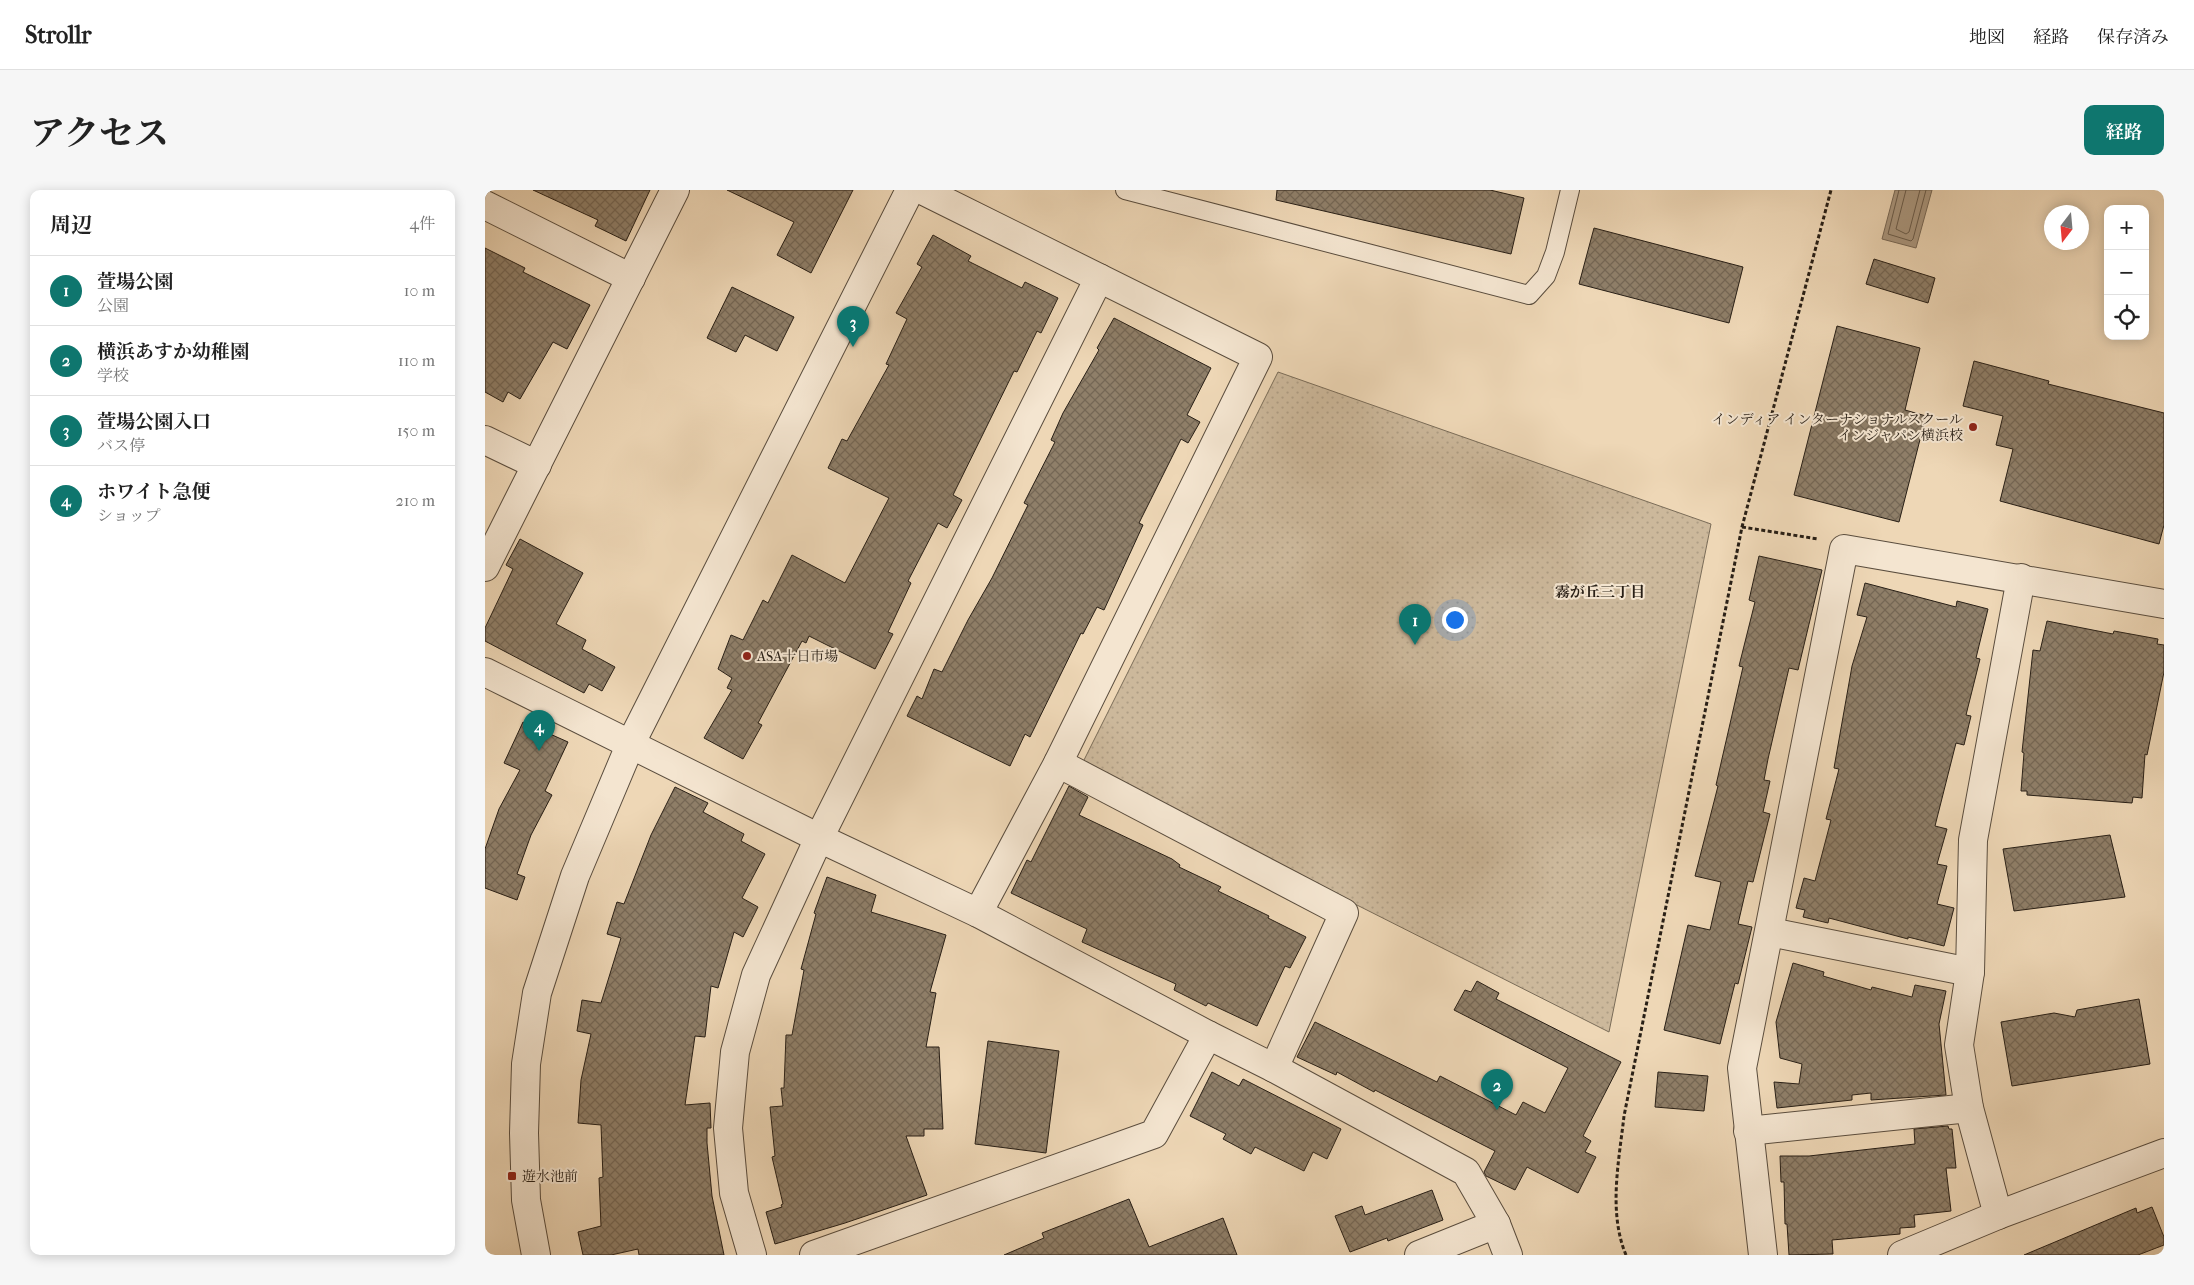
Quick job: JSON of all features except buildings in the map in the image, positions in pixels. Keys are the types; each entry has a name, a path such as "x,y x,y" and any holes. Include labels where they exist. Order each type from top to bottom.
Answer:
{"street":[{"path":"485,567 675,190"},
{"path":"536,1255 526,1200 524,1133 526,1064 537,993 575,876 631,743 910,190"},
{"path":"922,190 1258,357 1058,763 978,913"},
{"path":"485,205 631,278"},
{"path":"752,1255 734,1193 728,1128 735,1052 756,975 819,838 1099,278"},
{"path":"485,440 537,466"},
{"path":"1763,1255 1742,1068 1844,549 2164,604"},
{"path":"1998,1215 1969,1108 1959,1046 1969,972 1973,840 2021,578"},
{"path":"485,672 819,838 978,913 1207,1036 1274,1068 1466,1172 1496,1224 1507,1255"},
{"path":"1058,763 1344,913 1274,1068"},
{"path":"1770,932 1969,972"},
{"path":"814,1255 1154,1134 1207,1036"},
{"path":"1748,1131 1969,1108"},
{"path":"1902,1255 1998,1215 2164,1153"},
{"path":"1419,1255 1496,1224"}],"lane":[{"path":"1125,190 1529,295 1546,276 1555,252 1570,190"}],"path":[{"path":"1626,1255 1621,1242 1616,1187 1625,1116 1742,527 1831,190"},
{"path":"1742,527 1827,540 1844,549"}],"shaded area":[{"path":"1278,372 1711,524 1609,1032 1081,766"}],"water":[{"path":"1895,190 1932,190 1916,248 1882,239"}],"place":[{"name":"萱場公園入口","path":"853,347"},
{"name":"インディア インターナショナルスクール インジャパン横浜校","path":"1973,427"},
{"name":"萱場公園","path":"1415,645"},
{"name":"ASA十日市場","path":"747,656"},
{"name":"ホワイト急便","path":"539,751"},
{"name":"横浜あすか幼稚園","path":"1497,1110"},
{"name":"遊水池前","path":"512,1176"}],"district":[{"name":"霧が丘三丁目","path":"1600,592"}]}
